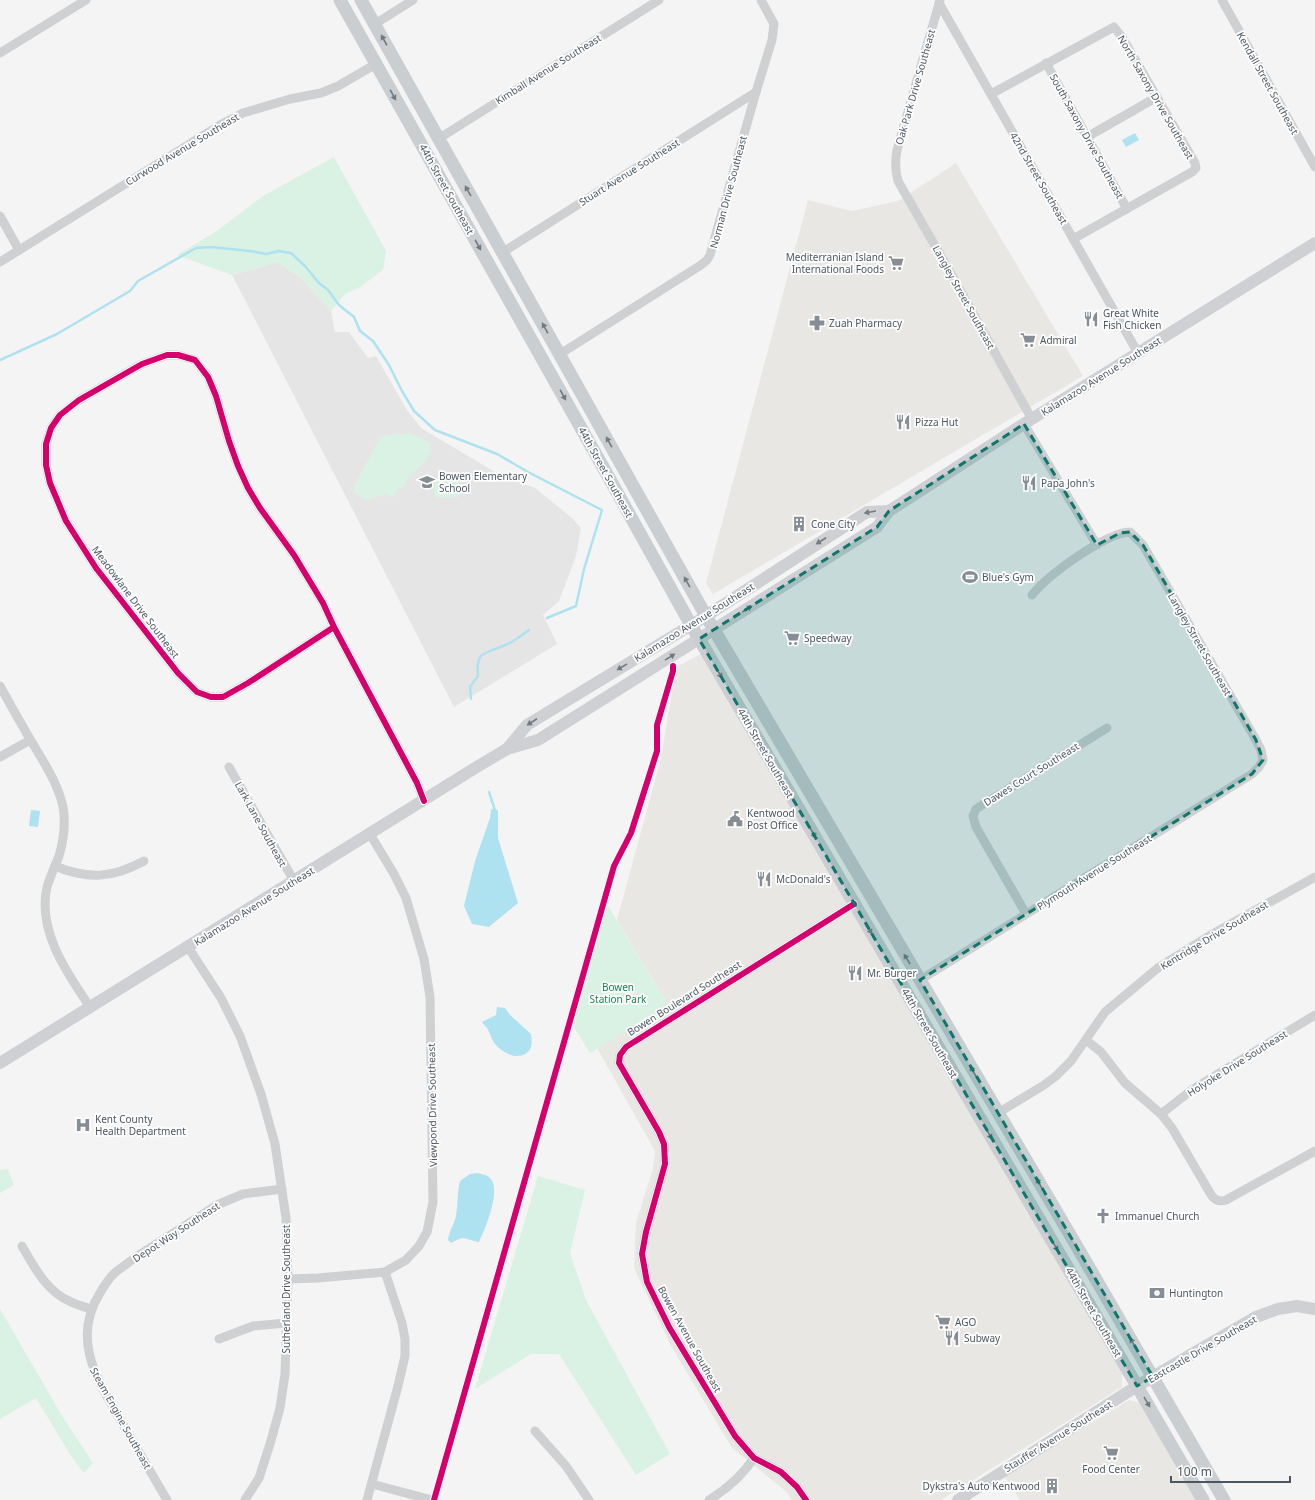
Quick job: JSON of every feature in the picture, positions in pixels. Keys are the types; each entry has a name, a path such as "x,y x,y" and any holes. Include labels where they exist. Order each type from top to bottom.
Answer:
{"main road":[{"name":"44th Street Southeast","path":"340,0 699,639 1138,1386 1203,1500"},
{"name":"44th Street Southeast","path":"361,0 714,630 1079,1250 1224,1500"},
{"path":"348,15 364,24 375,24"},
{"path":"376,64 392,66 406,81"},
{"path":"462,216 468,214 487,224"},
{"name":"Kalamazoo Avenue Southeast","path":"0,1063 507,749 537,741 552,732 877,527 889,511 1027,422 1315,243"},
{"path":"533,343 542,351 551,354 560,354"},
{"path":"548,369 553,368 560,370 574,380"},
{"path":"603,467 609,465 616,467 628,476"},
{"name":"Kalamazoo Avenue Southeast","path":"507,749 527,725 706,616 866,512 889,511"},
{"path":"846,547 858,529 854,520"},
{"path":"552,732 547,722 548,719 563,703"},
{"path":"828,859 840,867 855,870"},
{"path":"854,904 867,904 885,920"},
{"path":"970,1100 984,1110 998,1112"},
{"path":"1033,1207 1039,1206 1052,1213 1070,1246 1079,1250"},
{"name":"Eastcastle Drive Southeast","path":"1138,1386 1256,1317 1278,1309 1297,1306 1315,1309"},
{"name":"Stauffer Avenue Southeast","path":"958,1500 1138,1386"}],"street":[{"path":"0,53 86,0"},
{"path":"375,24 413,0"},
{"name":"Kimball Avenue Southeast","path":"438,139 659,0"},
{"name":"Norman Drive Southeast","path":"560,354 707,260 710,255 770,47 774,24 761,0"},
{"name":"Kendall Street Southeast","path":"1222,0 1315,167"},
{"name":"42nd Street Southeast","path":"940,1 1138,353"},
{"name":"Oak Park Drive Southeast","path":"896,174 895,160 897,150 940,1"},
{"name":"North Saxony Drive Southeast","path":"1046,63 1114,27 1122,37 1195,163 1196,168 1192,172 1127,209"},
{"path":"991,94 1046,63"},
{"name":"South Saxony Drive Southeast","path":"1046,63 1127,209"},
{"name":"Curwood Avenue Southeast","path":"0,262 214,129 243,113 290,99 322,93 338,86 376,64"},
{"name":"Stuart Avenue Southeast","path":"503,252 756,92"},
{"path":"1087,137 1157,97"},
{"name":"Langley Street Southeast","path":"896,174 898,181 1029,414 1027,422 1097,545 1120,533 1130,532 1143,545 1256,740 1264,760"},
{"path":"1073,239 1127,209"},
{"path":"0,216 19,250"},
{"name":"Meadowlane Drive Southeast","path":"334,627 248,683 223,697 211,698 197,692 178,673 96,568 66,521 50,483 46,465 46,444 51,428 60,415 79,400 142,364 167,354 178,355 194,360 208,377 216,396 238,466 248,488 260,508 294,555 323,603 334,627 417,783 424,801"},
{"path":"1032,595 1050,577 1097,545"},
{"path":"0,686 59,793 64,813 64,834 59,856 47,890 46,905 48,926 51,939 71,980 90,1007"},
{"name":"Dawes Court Southeast","path":"1026,914 976,828 973,816 976,809 1107,728"},
{"path":"0,757 30,740"},
{"name":"Plymouth Avenue Southeast","path":"920,980 1252,774 1264,760"},
{"name":"Lark Lane Southeast","path":"229,767 294,881"},
{"name":"Viewpond Drive Southeast","path":"288,1278 318,1278 386,1272 406,1260 419,1246 427,1232 431,1218 433,1202 430,997 424,959 406,898 394,874 370,834"},
{"path":"55,866 80,875 100,876 118,873 144,861"},
{"name":"Kentridge Drive Southeast","path":"998,1112 1044,1085 1056,1076 1071,1061 1105,1012 1159,967 1209,936 1315,877"},
{"name":"Bowen Boulevard Southeast","path":"664,1153 664,1144 659,1132 619,1064 620,1055 626,1047 854,904"},
{"name":"Sutherland Drive Southeast","path":"188,947 221,998 240,1036 261,1094 275,1144 286,1218 288,1278 285,1379 280,1408 259,1478 245,1500"},
{"name":"Holyoke Drive Southeast","path":"1161,1114 1193,1089 1315,1016"},
{"path":"1086,1040 1101,1052 1126,1083 1161,1114 1172,1128 1212,1197 1219,1201 1226,1200 1315,1151"},
{"name":"Bowen Avenue Southeast","path":"664,1153 665,1164 646,1232 642,1254 647,1282 670,1326 735,1436 754,1458 781,1472 797,1487 806,1500"},
{"name":"Depot Way Southeast","path":"91,1309 109,1278 114,1273 209,1210 229,1199 243,1194 282,1189"},
{"path":"22,1246 40,1276 56,1293 69,1302 91,1309"},
{"path":"367,1500 405,1356 405,1339 402,1323 386,1272"},
{"name":"Steam Engine Southeast","path":"91,1309 87,1329 88,1350 91,1365 102,1388 167,1500"},
{"path":"219,1339 253,1326 286,1323"},
{"path":"535,1431 566,1466 589,1500"},
{"path":"709,1500 736,1481 754,1458"},
{"path":"372,1484 432,1500"}],"highlighted area":[{"path":"1024,424 1097,545 1120,533 1130,532 1143,545 1256,740 1263,760 1252,774 920,980 1153,1377 1137,1386 699,639 877,527 889,511"}],"shaded area":[{"path":"956,163 1083,376 713,594 706,583 808,200 852,211 898,201"},
{"name":"Bowen Elementary School","path":"278,262 301,278 331,311 335,332 349,332 368,358 376,356 407,410 421,428 500,475 535,488 572,518 581,528 576,556 559,601 543,615 557,644 454,707 232,275"},
{"path":"703,653 1122,1368 1122,1387 941,1500 792,1500 787,1492 732,1448 671,1346 634,1268 636,1222 653,1169 655,1151 597,1048 668,1005 617,920 661,758 676,667"},
{"path":"1129,1400 1140,1403 1198,1500 1020,1500 1004,1476"}],"green space":[{"path":"334,157 386,251 383,270 360,287 345,294 331,311 301,278 278,262 232,275 177,255 217,231 263,196"},
{"path":"411,433 430,443 430,449 427,459 408,478 404,487 398,489 395,496 391,497 386,494 368,500 354,493 353,488 381,436"},
{"path":"459,480 459,497 435,498 434,481"},
{"name":"Bowen Station Park","path":"605,901 668,1005 590,1053 571,1022"},
{"path":"8,1169 14,1185 0,1193 0,1170"},
{"path":"538,1176 585,1190 570,1253 586,1300 670,1454 636,1475 559,1354 531,1354 475,1389"},
{"path":"0,1309 62,1416 93,1463 84,1473 71,1456 36,1398 0,1419"}],"water":[{"path":"1135,133 1139,140 1126,147 1122,140"},
{"path":"494,807 498,811 498,838 518,903 489,927 472,924 464,906 475,861 490,818 491,810"},
{"path":"31,810 40,811 38,827 29,826"},
{"path":"497,1007 505,1008 510,1015 531,1034 531,1048 525,1054 516,1056 507,1054 493,1041 488,1029 482,1022 496,1015"},
{"path":"478,1173 489,1177 493,1182 494,1199 485,1228 479,1242 463,1238 451,1243 448,1240 456,1216 460,1181 470,1174"}],"waterway":[{"path":"0,360 57,334 130,291 138,281 196,248 211,247 266,254 279,251 291,253 305,266 319,283 328,290 339,305 354,317 360,331 373,341 389,365 414,411 435,430 497,454 528,472 602,510 584,569 576,606 547,618"},
{"path":"471,699 470,687 478,676 478,661 480,657 487,652 512,642 529,630"},
{"path":"489,792 494,807"}],"cycle path":[{"path":"334,627 248,683 223,697 211,697 197,692 178,673 96,568 66,521 50,483 46,465 46,444 51,428 60,415 79,400 142,364 167,355 178,355 195,360 208,377 216,396 229,441 248,488 260,508 294,555 323,603 334,627 417,783 424,801"},
{"path":"434,1500 614,866 631,833 657,751 657,725 673,671 673,666"},
{"path":"806,1500 797,1487 781,1472 754,1458 735,1436 669,1327 647,1282 642,1254 646,1232 665,1164 664,1144 659,1132 619,1063 620,1055 626,1047 854,904"}],"place":[{"name":"Mediterranian Island International Foods","path":"896,263"},
{"name":"Great White Fish Chicken","path":"1091,319"},
{"name":"Zuah Pharmacy","path":"817,323"},
{"name":"Admiral","path":"1028,340"},
{"name":"Pizza Hut","path":"903,422"},
{"name":"Bowen Elementary School","path":"427,482"},
{"name":"Papa John's","path":"1029,483"},
{"name":"Cone City","path":"799,524"},
{"name":"Blue's Gym","path":"970,577"},
{"name":"Speedway","path":"792,638"},
{"name":"Kentwood Post Office","path":"735,819"},
{"name":"McDonald's","path":"764,879"},
{"name":"Mr. Burger","path":"855,973"},
{"name":"Kent County Health Department","path":"83,1125"},
{"name":"Immanuel Church","path":"1103,1216"},
{"name":"Huntington","path":"1157,1293"},
{"name":"AGO","path":"943,1322"},
{"name":"Subway","path":"952,1338"},
{"name":"Food Center","path":"1111,1453"},
{"name":"Dykstra's Auto Kentwood","path":"1052,1486"}]}
